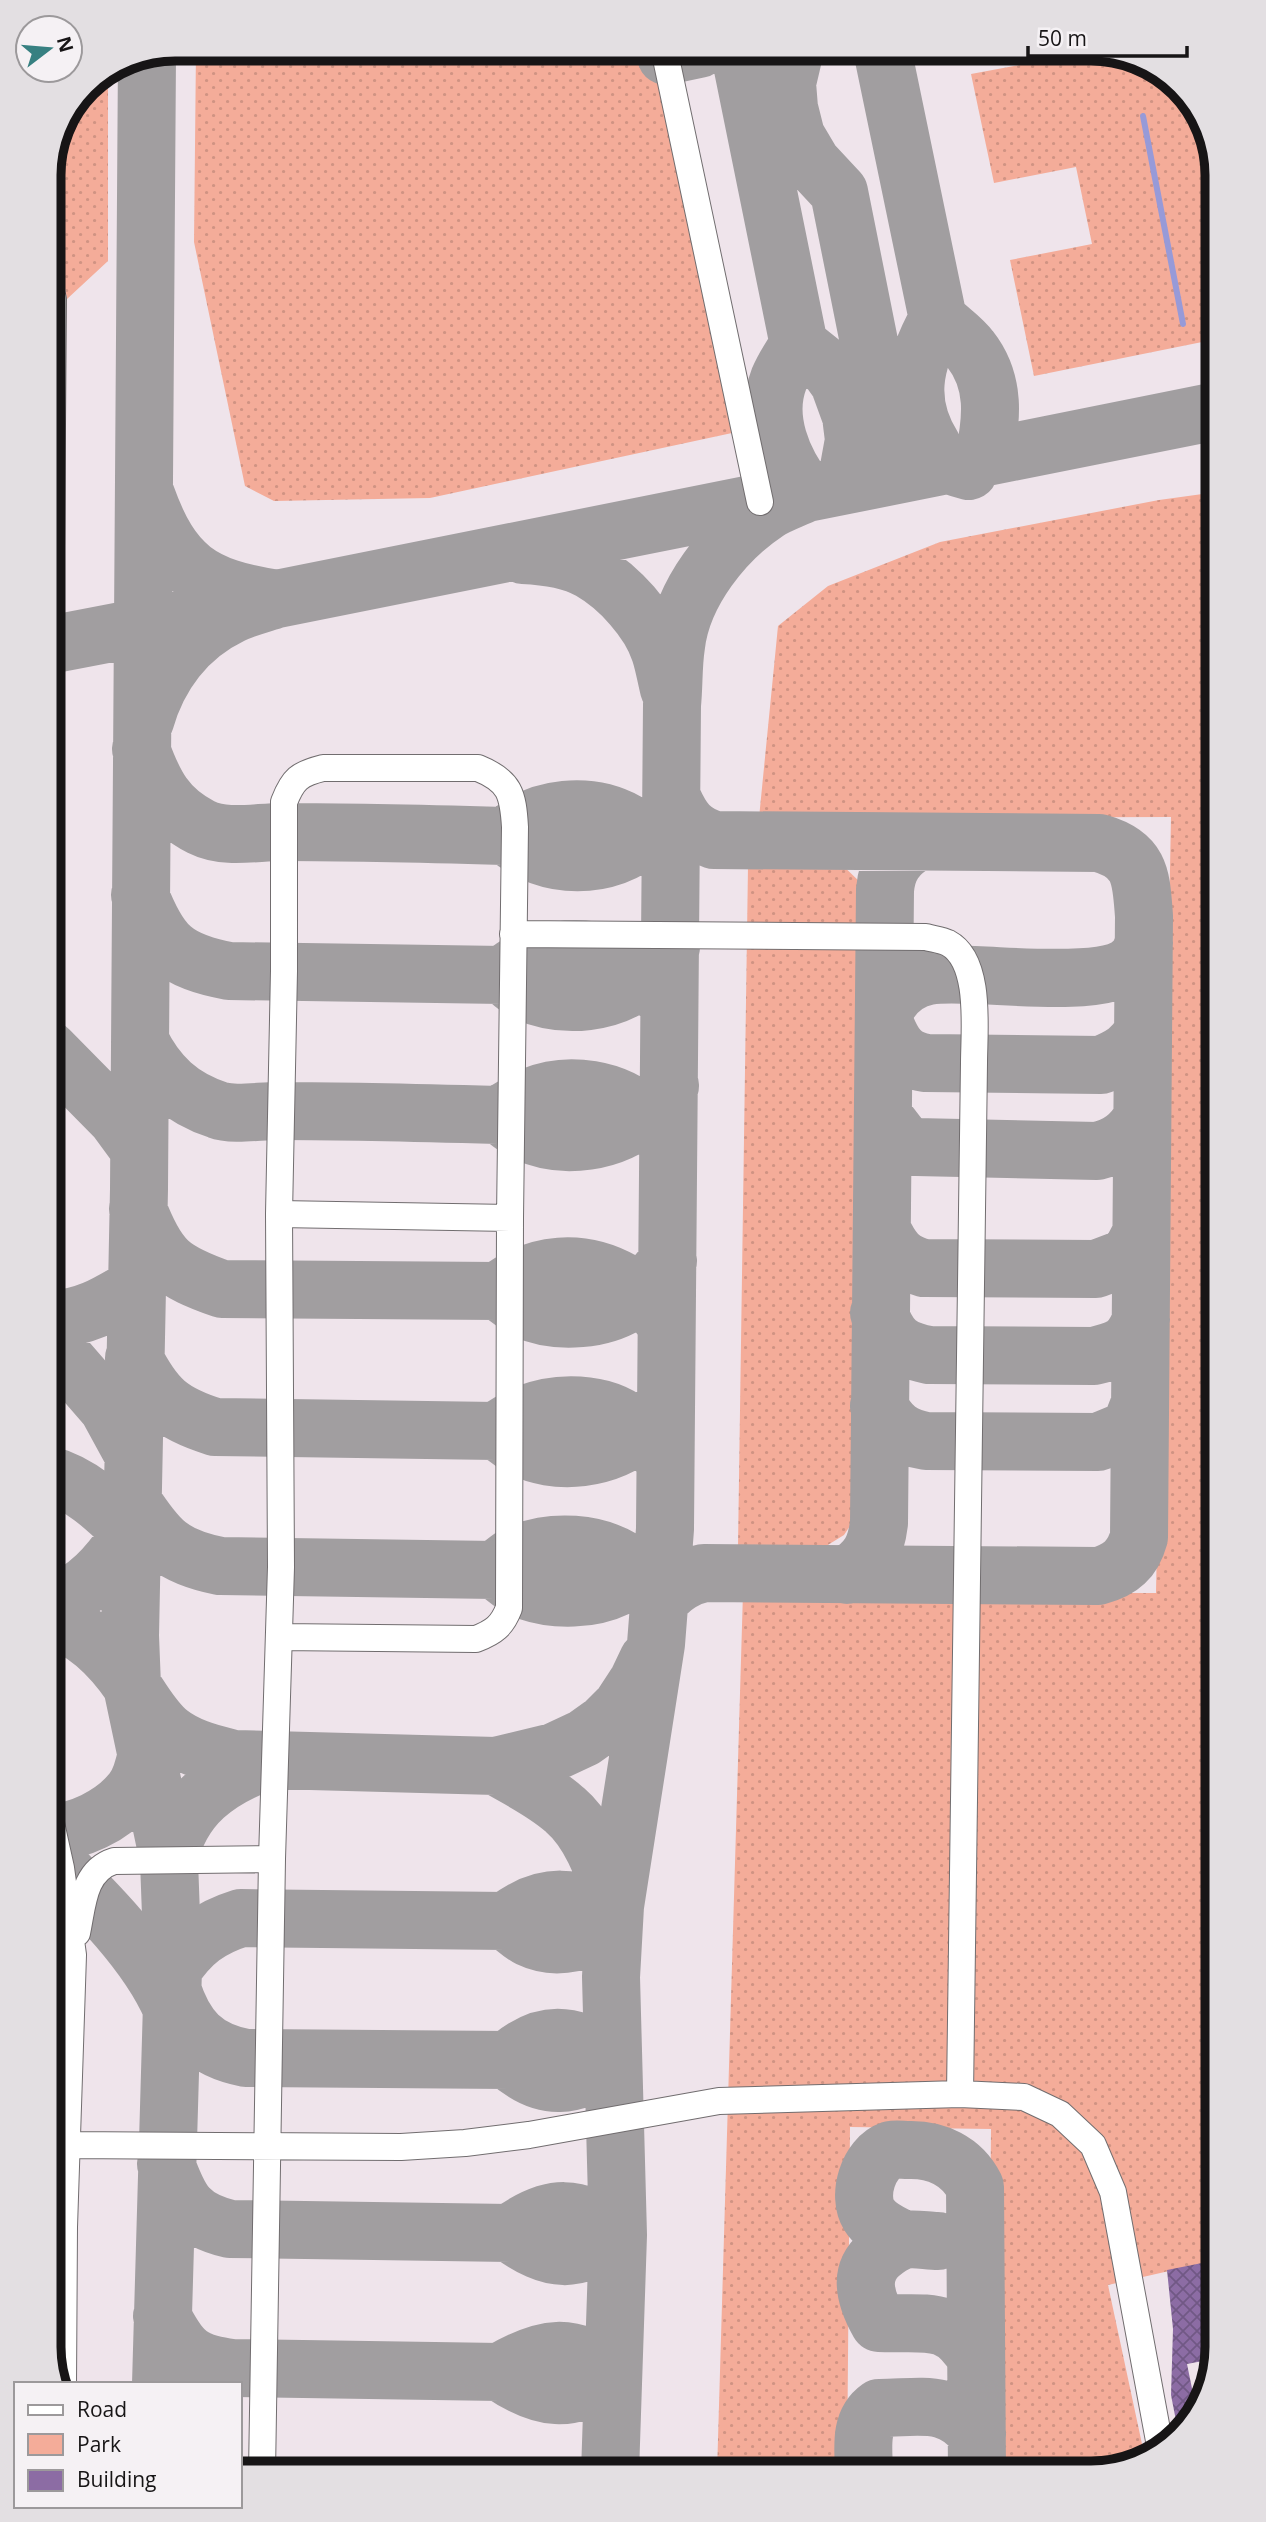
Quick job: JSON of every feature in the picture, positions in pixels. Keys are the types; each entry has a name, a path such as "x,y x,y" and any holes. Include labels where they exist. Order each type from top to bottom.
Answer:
{"lane":[{"path":"667,61 760,502"},
{"path":"262,2461 272,1859 281,1567 279,1214 284,802 292,783 306,772 323,768 478,768 496,775 507,786 514,802 516,827 510,1218 509,1608 504,1623 492,1633 476,1639 279,1637"},
{"path":"513,934 926,937 948,943 964,958 974,997 974,1063 960,2094"},
{"path":"279,1214 510,1218"},
{"path":"63,2369 65,2145 73,1955 85,1894 92,1875 101,1865 114,1861 272,1859"},
{"path":"61,1868 73,1955"},
{"path":"65,2145 401,2147 529,2135 719,2101 960,2094 1024,2097 1060,2114 1093,2145 1112,2192 1158,2438"},
{"path":"61,2223 64,2227"}],"shaded area":[{"path":"176,61 1098,61 1127,67 1160,85 1181,106 1196,132 1203,153 1205,176 1205,2346 1201,2376 1185,2410 1166,2432 1134,2452 1113,2459 1090,2461 242,2461 242,2382 67,2382 61,2346 61,168 73,125 85,106 100,90 132,70 153,63"}],"green space":[{"path":"196,61 654,61 732,433 430,498 274,501 245,486 194,242"},
{"path":"1041,61 1113,63 1141,73 1160,85 1181,106 1196,132 1203,153 1205,341 1034,376 1010,260 1092,244 1076,167 994,183 971,74"},
{"path":"108,84 108,261 67,299 61,267 61,168 65,146 73,125 85,106"},
{"path":"1205,494 1205,2263 1108,2285 1143,2447 1113,2459 988,2461 991,2129 850,2127 847,2461 717,2461 743,1592 1156,1593 1171,817 759,818 778,626 828,586 940,542"},
{"path":"806,852 837,860 861,883 871,916 863,1486 858,1514 844,1535 818,1551 750,1551 738,1547 748,866 762,854"}],"building":[{"path":"1205,2262 1204,2361 1187,2364 1193,2395 1176,2422 1171,2395 1173,2329 1167,2270"}],"waterway":[{"path":"1143,116 1183,324"}],"taxiway":[{"path":"741,61 799,345 829,369 839,383 851,416 854,440 846,484"},
{"path":"792,61 787,83 789,108 796,136 812,163 839,192 879,392 895,421 914,444 938,460 969,471"},
{"path":"884,61 938,319"},
{"path":"147,65 139,1189 130,1636 132,1686 169,1861 173,1969 161,2382"},
{"path":"938,319 967,345 984,374 990,401 984,457"},
{"path":"933,447 918,415 916,383 923,351 938,319"},
{"path":"799,345 779,379 774,409 783,453 807,493"},
{"path":"145,721 166,673 188,646 201,634 231,615 277,599 1205,413"},
{"path":"610,2461 618,2235 611,1977 615,1906 656,1644 665,1529 672,705 675,653 687,607 696,588 721,552 768,511 806,493"},
{"path":"146,495 167,540 193,570 228,588 277,599"},
{"path":"523,555 558,559 583,567 602,578 622,595 641,617 655,640 669,689"},
{"path":"61,643 179,620"},
{"path":"141,749 156,785 170,804 201,827 221,833 341,832 507,836 540,856 558,861 597,861 615,856 652,833 673,806"},
{"path":"660,1600 680,1583 704,1573 1098,1576 1125,1562 1139,1537 1144,916 1140,879 1131,861 1124,854 1099,843 714,840 689,825 673,800"},
{"path":"507,836 533,818 549,813 581,809 597,811 633,826 670,863"},
{"path":"847,1575 870,1553 879,1523 885,890 894,862 917,842"},
{"path":"140,895 155,927 172,948 195,962 229,971 503,975 522,990 555,1001 572,1002 619,993 653,969 671,947"},
{"path":"884,1012 901,989 920,978 949,974 1039,978 1099,975 1122,969 1137,958 1144,943"},
{"path":"503,975 517,965 549,952 602,952 634,966 666,1002"},
{"path":"884,1022 899,1050 910,1058 926,1063 1101,1065 1126,1052 1143,1031"},
{"path":"140,1041 154,1065 171,1084 193,1099 225,1112 336,1111 498,1115 526,1133 556,1141 588,1141 619,1132 645,1115 670,1086"},
{"path":"61,1062 117,1119 139,1149"},
{"path":"498,1115 546,1091 576,1088 592,1090 606,1093 634,1106 666,1142"},
{"path":"883,1116 903,1142 916,1147 1097,1151 1123,1140 1142,1118"},
{"path":"138,1209 152,1241 168,1262 190,1276 222,1289 498,1291 522,1308 536,1314 574,1319 611,1312 629,1303 668,1261"},
{"path":"882,1230 898,1255 924,1268 1096,1269 1125,1258 1141,1234"},
{"path":"498,1291 513,1281 543,1269 592,1269 638,1290 662,1319"},
{"path":"61,1319 105,1305 136,1287"},
{"path":"879,1313 887,1331 897,1342 910,1350 929,1355 1094,1356 1124,1345 1133,1336 1141,1320"},
{"path":"61,1354 108,1408 132,1452"},
{"path":"134,1358 149,1384 166,1403 186,1416 215,1427 496,1431 518,1446 548,1457 582,1457 615,1449 641,1431 666,1402"},
{"path":"879,1406 898,1430 910,1437 926,1441 1098,1442 1127,1430 1140,1403"},
{"path":"496,1431 525,1414 538,1410 565,1405 593,1407 606,1410 630,1423 664,1459"},
{"path":"61,1479 103,1506 131,1532 96,1576 61,1600"},
{"path":"132,1501 150,1527 168,1545 189,1557 220,1566 495,1570 523,1590 561,1598 596,1595 618,1587 637,1574 663,1547"},
{"path":"495,1570 515,1555 534,1548 587,1546 624,1560 660,1594"},
{"path":"61,1623 86,1636 106,1654 153,1717 169,1733 192,1746 234,1759 496,1766 554,1752 584,1738 621,1707 648,1660"},
{"path":"61,1832 94,1821 123,1801 137,1784 147,1753"},
{"path":"169,1859 182,1823 204,1796 233,1776 267,1761"},
{"path":"496,1766 532,1786 574,1819 596,1854 615,1906"},
{"path":"61,1868 134,1947 162,1988 172,2009"},
{"path":"173,1969 202,1937 219,1926 241,1918 506,1921 533,1905 561,1900 588,1906 614,1924 584,1940 551,1944 529,1938 506,1921"},
{"path":"172,1989 183,2016 198,2035 219,2049 246,2058 508,2060 535,2043 560,2038 586,2045 613,2061 586,2077 560,2083 534,2078 508,2060"},
{"path":"904,2240 880,2227 869,2215 864,2198 871,2169 883,2154 891,2150 918,2150 947,2158 963,2170 975,2187 977,2461"},
{"path":"166,2164 181,2199 188,2207 204,2220 230,2229 510,2233 538,2217 564,2211 590,2217 618,2235 589,2251 564,2256 538,2250 510,2233"},
{"path":"938,2241 904,2240 880,2254 868,2270 866,2279 870,2305 879,2323 923,2323 946,2328 956,2334 976,2358"},
{"path":"162,2316 175,2339 189,2354 206,2363 232,2368 500,2372 530,2357 557,2351 584,2356 612,2374 583,2391 556,2395 529,2388 500,2372"},
{"path":"864,2461 865,2429 872,2414 879,2408 921,2407 944,2410 956,2415 977,2434"}]}
